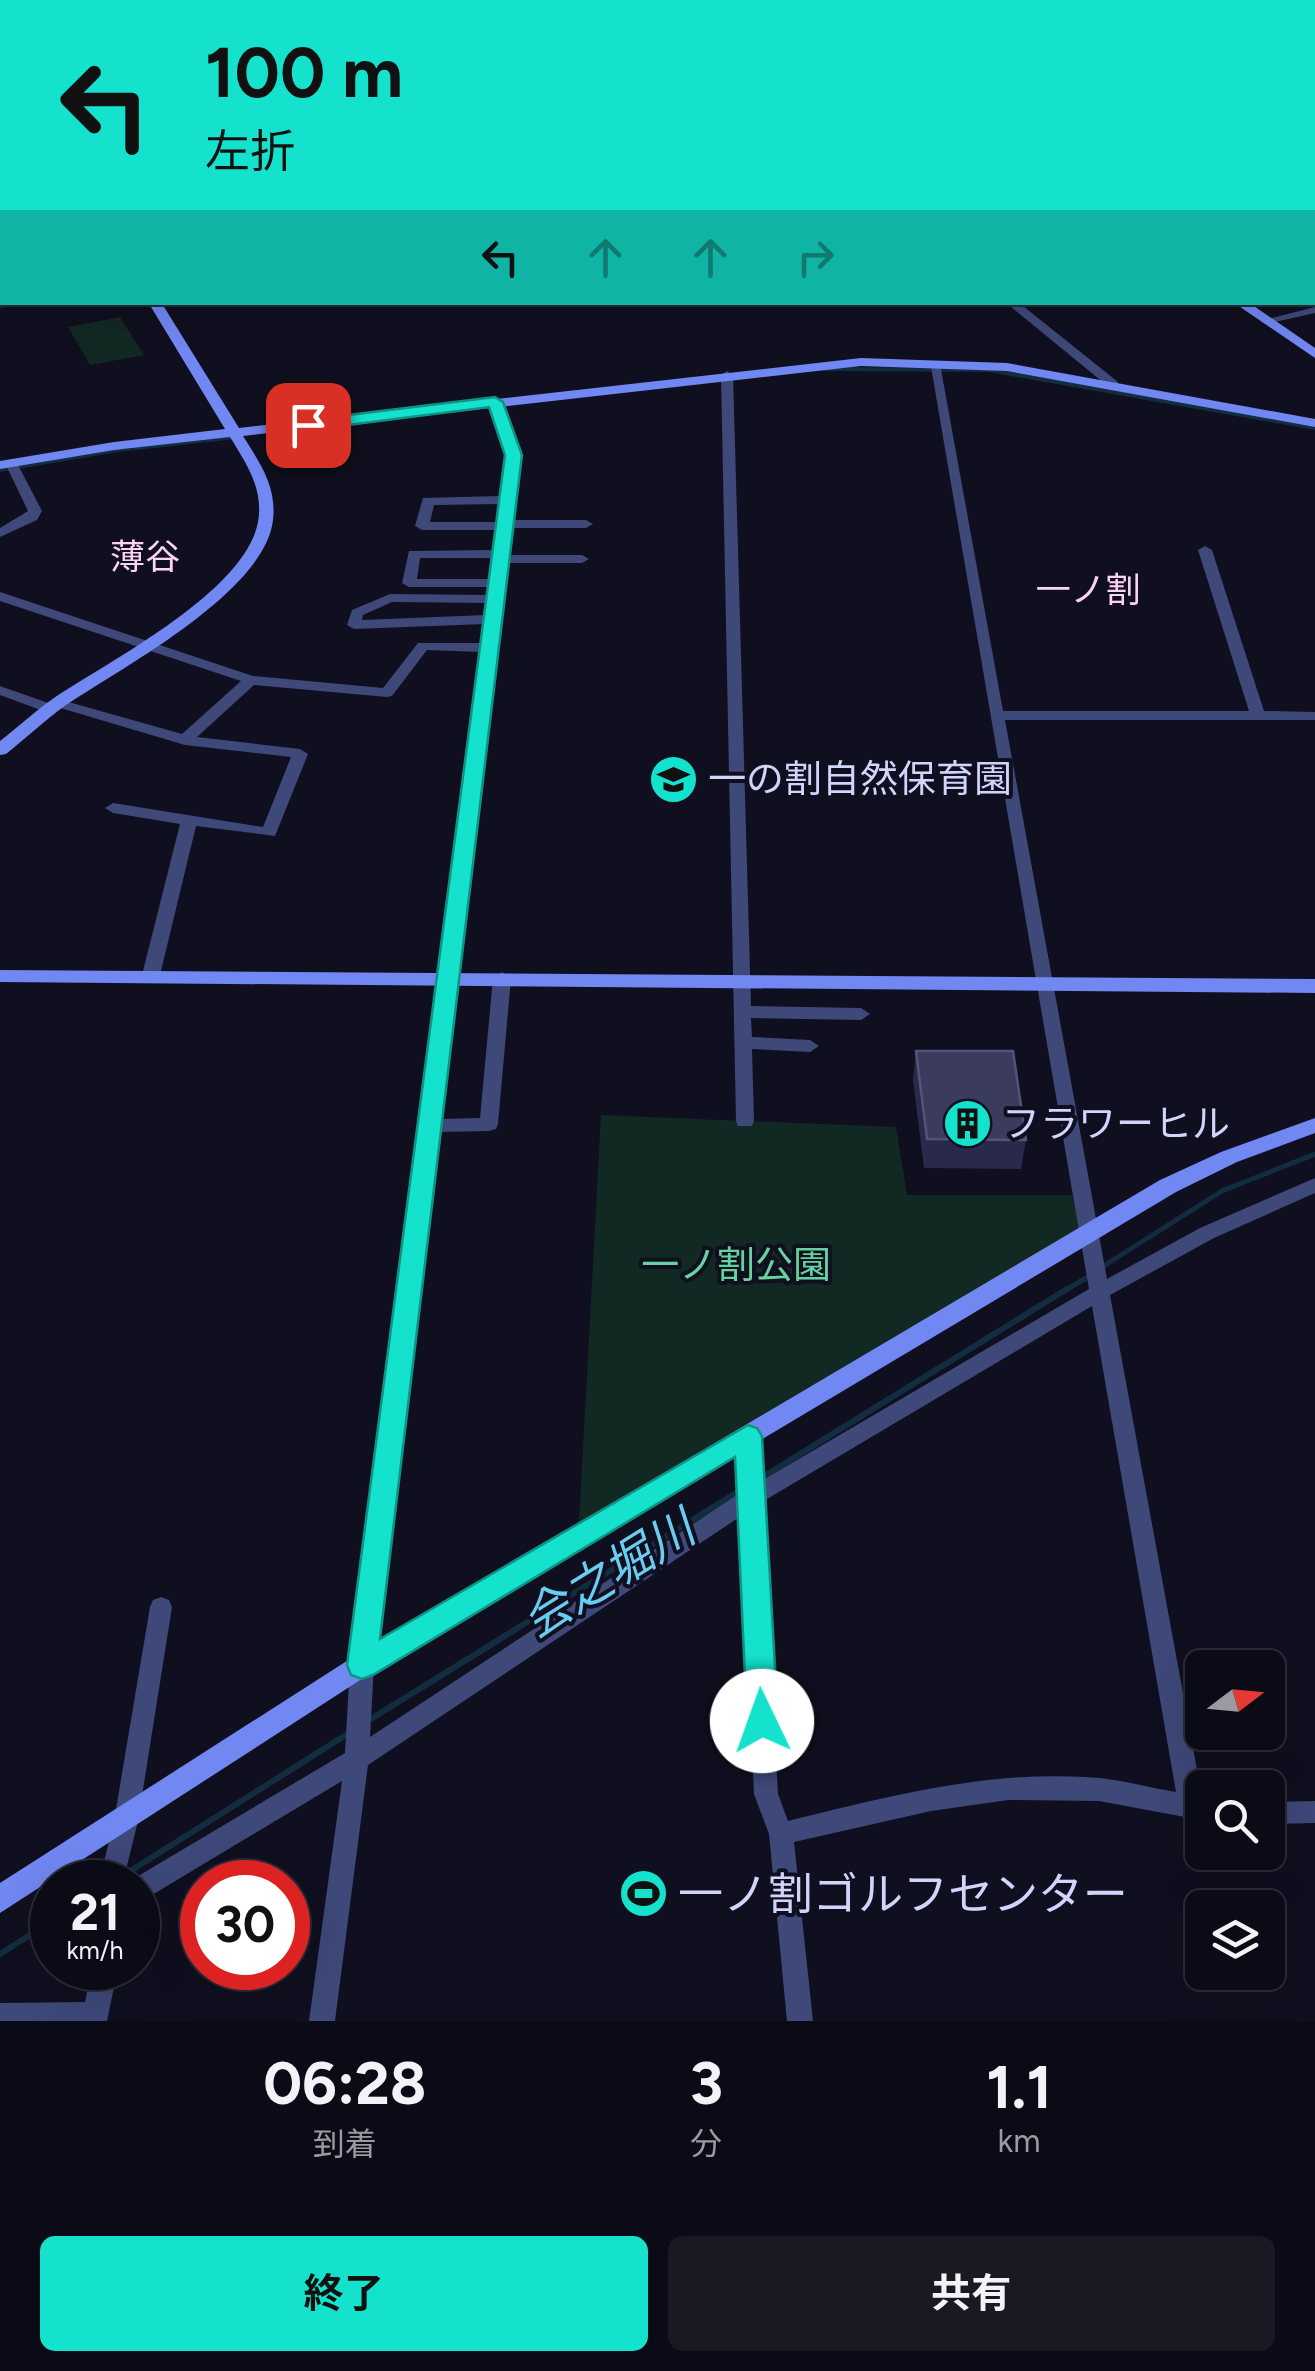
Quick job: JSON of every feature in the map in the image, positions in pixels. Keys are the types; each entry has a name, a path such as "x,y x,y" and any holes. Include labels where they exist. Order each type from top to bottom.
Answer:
{"street":[{"path":"0,750 55,706 148,648 232,577 259,541 266,522 262,480 156,305"},
{"path":"1014,305 1114,385"},
{"path":"1243,305 1311,348"},
{"path":"1266,321 1315,310"},
{"path":"0,533 32,517 36,511 6,464 114,446 861,362 1006,367 1315,423"},
{"path":"934,364 1190,1770"},
{"path":"727,375 745,1121"},
{"path":"322,2021 358,1751 362,1665 428,1126 514,455 495,402"},
{"path":"508,500 428,501 422,526 586,524"},
{"path":"1205,550 1258,716"},
{"path":"497,591 409,583 414,554 582,558"},
{"path":"494,619 354,625 356,612 390,598 497,591"},
{"path":"0,596 251,680 387,693 423,646 490,648"},
{"path":"185,740 251,680"},
{"path":"0,690 185,740 300,754 269,832 113,808"},
{"path":"996,715 1315,716"},
{"path":"151,975 190,821"},
{"path":"0,976 1315,986"},
{"path":"428,1126 489,1124 502,978"},
{"path":"743,1012 861,1014"},
{"path":"744,1044 810,1046"},
{"path":"0,1899 362,1665 748,1436 1092,1242 1168,1186 1229,1157 1315,1125"},
{"path":"160,1875 358,1751 752,1486 1100,1285 1315,1185"},
{"path":"748,1436 766,1794 781,1834 800,2021"},
{"path":"116,1860 161,1607"},
{"path":"781,1834 923,1800 1010,1788 1086,1788 1185,1804"},
{"path":"1285,1813 1315,1812"},
{"path":"0,2016 95,2018 101,1990"}],"green space":[{"path":"120,317 144,355 90,365 68,327"},
{"name":"一ノ割公園","path":"601,1115 896,1127 907,1195 1072,1195 1081,1231 579,1523"}],"building":[{"name":"フラワーヒル","path":"916,1051 1013,1051 1026,1140 927,1139"}],"waterway":[{"path":"823,369 989,370 1315,428"},
{"path":"272,433 360,423"},
{"path":"0,470 117,450 236,437"},
{"name":"会之堀川","path":"1102,1267 1222,1191 1315,1154"},
{"name":"会之堀川","path":"1063,1292 1089,1276"},
{"name":"会之堀川","path":"758,1480 1067,1289"},
{"name":"会之堀川","path":"366,1722 744,1488"},
{"name":"会之堀川","path":"148,1860 349,1733"},
{"name":"会之堀川","path":"0,1954 30,1935"}],"place":[{"name":"一の割自然保育園","path":"673,779"},
{"name":"フラワーヒル","path":"967,1124"},
{"name":"一ノ割ゴルフセンター","path":"643,1894"}],"district":[{"name":"薄谷","path":"145,557"},
{"name":"一ノ割","path":"1088,590"}],"route":[{"path":"308,425 495,402 514,455 362,1665 748,1436 762,1721"}]}
